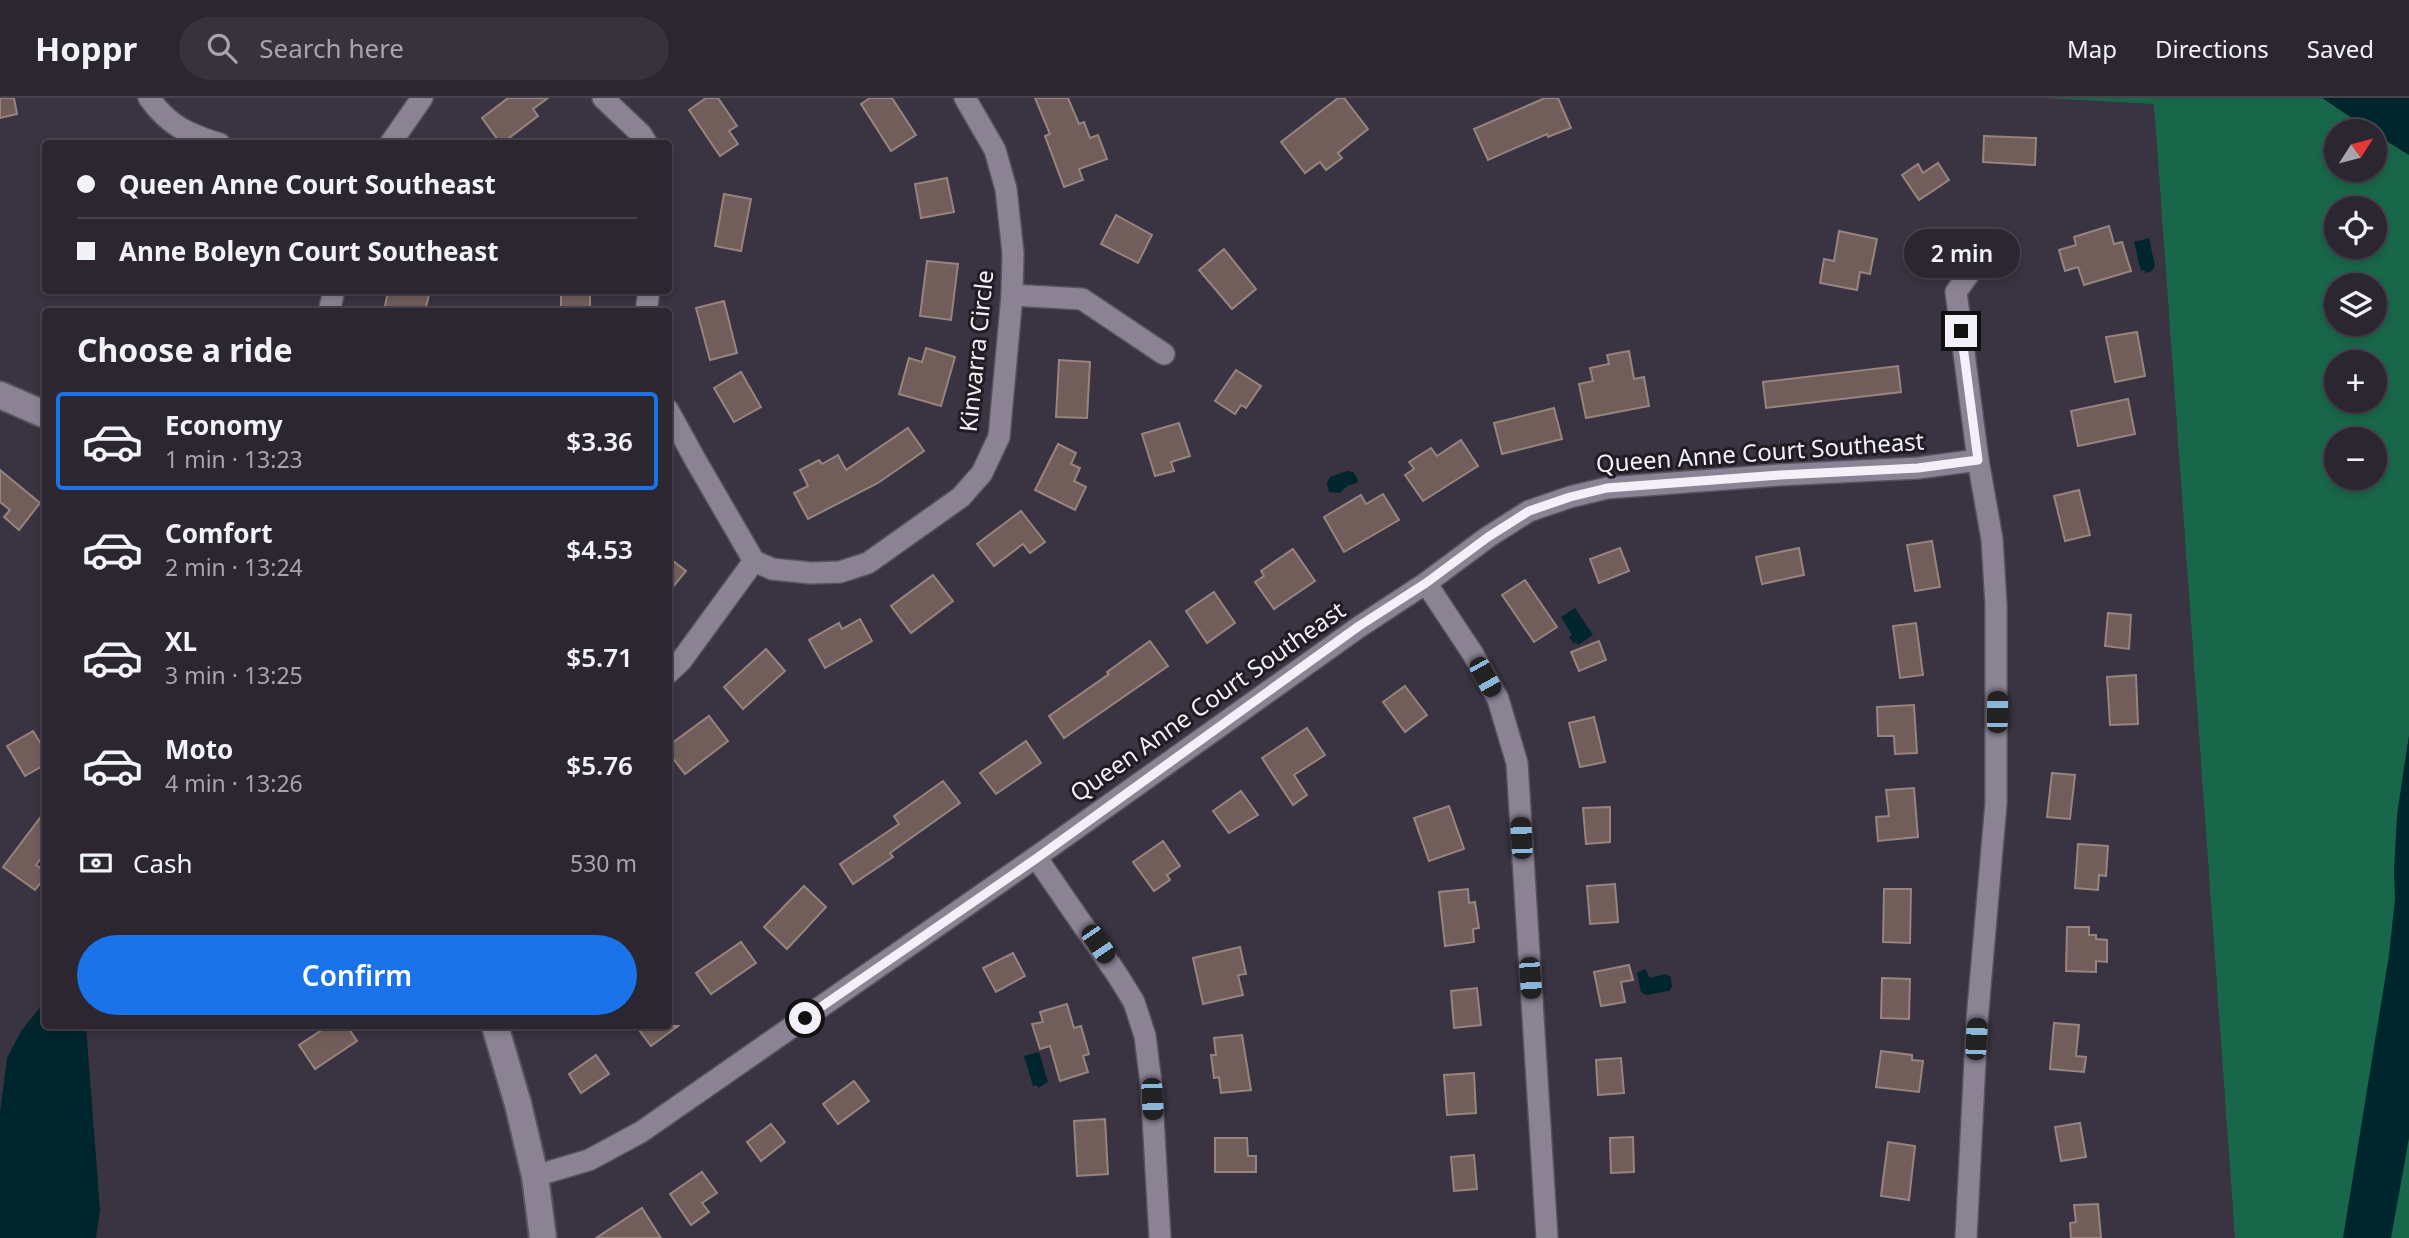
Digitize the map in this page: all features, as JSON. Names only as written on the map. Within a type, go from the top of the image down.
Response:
[{"type":"street","points":[[149,98],[158,111],[176,127],[207,140]]},
{"type":"street","points":[[393,140],[422,98]]},
{"type":"street","points":[[603,98],[645,140]]},
{"type":"street","name":"Kinvarra Circle","points":[[754,561],[772,569],[811,573],[840,572],[868,563],[961,498],[982,473],[999,437],[1012,295],[1013,253],[1006,189],[995,150],[965,98]]},
{"type":"street","points":[[1966,1238],[1977,1021],[1996,789],[1996,605],[1992,539],[1978,460],[1956,292],[1973,268]]},
{"type":"street","points":[[1012,295],[1082,299],[1164,354]]},
{"type":"street","points":[[0,396],[42,413]]},
{"type":"street","points":[[672,418],[754,561],[672,669]]},
{"type":"street","name":"Queen Anne Court Southeast","points":[[535,1176],[589,1160],[642,1132],[1037,858],[1359,626],[1529,511],[1607,488],[1918,468],[1978,460]]},
{"type":"street","points":[[1426,583],[1473,654],[1498,699],[1517,763],[1547,1238]]},
{"type":"street","points":[[1037,858],[1134,1002],[1146,1036],[1160,1238]]},
{"type":"street","points":[[496,1029],[535,1176],[542,1238]]},
{"type":"green space","points":[[2045,98],[2409,98],[2409,1238],[2235,1238],[2154,104]]},
{"type":"shaded area","points":[[2322,98],[2409,98],[2409,155],[2387,141],[2387,119],[2353,119]]},
{"type":"shaded area","points":[[2149,238],[2155,266],[2152,271],[2145,273],[2144,270],[2141,271],[2134,242]]},
{"type":"shaded area","points":[[1347,471],[1353,472],[1357,483],[1347,486],[1340,493],[1329,492],[1327,483],[1330,477]]},
{"type":"shaded area","points":[[1575,608],[1593,635],[1578,645],[1569,637],[1572,635],[1561,617]]},
{"type":"shaded area","points":[[2409,735],[2409,1138],[2391,1238],[2343,1238],[2389,955],[2395,899],[2397,815]]},
{"type":"shaded area","points":[[1645,969],[1650,978],[1665,974],[1671,977],[1672,987],[1669,991],[1646,995],[1641,992],[1637,973]]},
{"type":"shaded area","points":[[42,1005],[42,1029],[86,1029],[100,1210],[96,1238],[0,1238],[0,1113],[7,1058],[21,1031]]},
{"type":"shaded area","points":[[1039,1052],[1048,1082],[1038,1088],[1037,1085],[1033,1086],[1024,1056]]},
{"type":"building","points":[[0,98],[14,98],[17,114],[0,118]]},
{"type":"building","points":[[508,98],[548,98],[533,109],[538,116],[506,140],[498,140],[482,118]]},
{"type":"building","points":[[706,98],[718,98],[737,126],[729,131],[738,144],[720,156],[689,110]]},
{"type":"building","points":[[870,98],[892,98],[916,135],[891,151],[861,104]]},
{"type":"building","points":[[1035,98],[1068,98],[1079,124],[1084,122],[1090,138],[1098,135],[1107,159],[1079,169],[1083,180],[1064,187],[1045,136],[1050,134]]},
{"type":"building","points":[[1338,98],[1344,98],[1368,129],[1338,153],[1342,158],[1326,170],[1320,162],[1305,173],[1281,142]]},
{"type":"building","points":[[1545,98],[1558,98],[1571,128],[1548,137],[1547,134],[1488,160],[1474,129]]},
{"type":"building","points":[[1984,136],[2036,138],[2035,165],[1983,162]]},
{"type":"building","points":[[1938,163],[1949,180],[1919,200],[1902,175],[1918,164],[1923,173]]},
{"type":"building","points":[[947,178],[954,212],[921,218],[915,184]]},
{"type":"building","points":[[724,194],[751,199],[741,251],[715,246]]},
{"type":"building","points":[[1116,215],[1152,235],[1138,263],[1101,244]]},
{"type":"building","points":[[2109,226],[2114,244],[2122,242],[2131,271],[2084,285],[2078,267],[2065,271],[2059,250],[2076,245],[2074,237]]},
{"type":"building","points":[[1839,231],[1877,239],[1870,274],[1860,272],[1857,290],[1820,283],[1824,259],[1834,261]]},
{"type":"building","points":[[1224,249],[1256,289],[1232,309],[1199,270]]},
{"type":"building","points":[[927,261],[958,264],[951,320],[920,316]]},
{"type":"building","points":[[387,294],[429,294],[426,308],[385,308]]},
{"type":"building","points":[[561,294],[590,294],[590,308],[561,308]]},
{"type":"building","points":[[724,301],[737,353],[710,360],[696,308]]},
{"type":"building","points":[[2137,332],[2145,376],[2115,382],[2106,337]]},
{"type":"building","points":[[926,348],[955,357],[941,406],[899,394],[909,358],[922,362]]},
{"type":"building","points":[[1629,351],[1634,379],[1644,377],[1649,406],[1586,418],[1579,384],[1593,381],[1590,368],[1609,364],[1607,355]]},
{"type":"building","points":[[1059,360],[1090,362],[1087,418],[1056,417]]},
{"type":"building","points":[[1898,366],[1901,392],[1766,408],[1763,382]]},
{"type":"building","points":[[1236,370],[1261,386],[1246,408],[1241,405],[1235,414],[1215,401]]},
{"type":"building","points":[[741,372],[761,407],[734,422],[714,388]]},
{"type":"building","points":[[2128,399],[2135,434],[2078,446],[2071,411]]},
{"type":"building","points":[[1554,408],[1562,439],[1502,454],[1494,423]]},
{"type":"building","points":[[1179,423],[1190,456],[1171,462],[1174,471],[1155,476],[1142,434]]},
{"type":"building","points":[[908,428],[924,451],[878,483],[808,519],[794,493],[808,486],[800,470],[819,460],[822,464],[838,455],[846,470]]},
{"type":"building","points":[[1461,440],[1478,466],[1423,501],[1405,475],[1414,469],[1409,462],[1431,448],[1437,456]]},
{"type":"building","points":[[1058,444],[1076,453],[1071,464],[1080,468],[1074,481],[1086,487],[1075,510],[1035,490]]},
{"type":"building","points":[[0,470],[40,503],[19,530],[4,517],[10,510],[0,502]]},
{"type":"building","points":[[2079,490],[2090,535],[2065,541],[2054,496]]},
{"type":"building","points":[[1383,494],[1399,520],[1344,552],[1324,517],[1361,495],[1366,504]]},
{"type":"building","points":[[1021,511],[1045,542],[1030,553],[1023,544],[994,566],[977,544]]},
{"type":"building","points":[[1932,541],[1940,587],[1915,591],[1907,545]]},
{"type":"building","points":[[1620,548],[1629,571],[1599,583],[1590,559]]},
{"type":"building","points":[[1799,548],[1804,575],[1762,584],[1756,557]]},
{"type":"building","points":[[1293,549],[1315,581],[1274,609],[1255,582],[1264,576],[1261,571]]},
{"type":"building","points":[[672,560],[686,571],[672,588]]},
{"type":"building","points":[[933,575],[953,601],[911,633],[891,606]]},
{"type":"building","points":[[1525,580],[1557,627],[1534,642],[1502,595]]},
{"type":"building","points":[[1214,592],[1235,623],[1207,643],[1186,611]]},
{"type":"building","points":[[2108,613],[2131,615],[2129,649],[2105,646]]},
{"type":"building","points":[[860,619],[872,641],[825,668],[809,640],[839,623],[842,629]]},
{"type":"building","points":[[1916,623],[1923,675],[1900,678],[1893,626]]},
{"type":"building","points":[[1150,641],[1168,666],[1064,738],[1049,716]]},
{"type":"building","points":[[1599,641],[1606,660],[1579,671],[1571,652]]},
{"type":"building","points":[[766,649],[785,671],[743,709],[724,687]]},
{"type":"building","points":[[2136,675],[2138,724],[2110,725],[2107,677]]},
{"type":"building","points":[[1405,686],[1427,715],[1405,732],[1383,702]]},
{"type":"building","points":[[1914,705],[1917,753],[1895,754],[1894,736],[1878,736],[1877,707]]},
{"type":"building","points":[[709,716],[728,741],[685,774],[672,757],[672,743]]},
{"type":"building","points":[[1594,717],[1605,762],[1580,767],[1569,723]]},
{"type":"building","points":[[1307,728],[1325,755],[1294,775],[1307,795],[1293,805],[1262,758]]},
{"type":"building","points":[[33,731],[42,746],[42,766],[25,776],[7,746]]},
{"type":"building","points":[[1026,741],[1041,763],[996,794],[980,773]]},
{"type":"building","points":[[2052,773],[2075,775],[2070,819],[2047,817]]},
{"type":"building","points":[[943,781],[960,803],[890,853],[893,857],[853,884],[840,864],[899,824],[894,816]]},
{"type":"building","points":[[1914,788],[1918,837],[1878,841],[1876,817],[1889,816],[1886,790]]},
{"type":"building","points":[[1241,791],[1258,815],[1229,833],[1213,811]]},
{"type":"building","points":[[1449,806],[1464,849],[1429,861],[1414,818]]},
{"type":"building","points":[[1610,807],[1610,842],[1586,844],[1583,808]]},
{"type":"building","points":[[42,815],[42,857],[36,865],[42,869],[42,881],[35,890],[3,867]]},
{"type":"building","points":[[1163,841],[1180,866],[1167,875],[1170,880],[1154,891],[1133,862]]},
{"type":"building","points":[[2078,844],[2108,846],[2106,876],[2099,875],[2098,890],[2075,888]]},
{"type":"building","points":[[1615,884],[1618,922],[1590,924],[1587,886]]},
{"type":"building","points":[[804,886],[826,907],[787,949],[764,927]]},
{"type":"building","points":[[1468,889],[1469,903],[1475,902],[1479,928],[1473,929],[1474,942],[1445,946],[1439,892]]},
{"type":"building","points":[[1884,889],[1911,889],[1910,943],[1883,942]]},
{"type":"building","points":[[2067,927],[2089,927],[2089,935],[2107,940],[2107,962],[2096,961],[2096,972],[2066,971]]},
{"type":"building","points":[[741,942],[756,963],[711,994],[696,973]]},
{"type":"building","points":[[1240,947],[1246,974],[1238,975],[1243,995],[1203,1004],[1193,958]]},
{"type":"building","points":[[1013,953],[1025,976],[996,992],[983,968]]},
{"type":"building","points":[[1629,965],[1633,980],[1621,982],[1625,1002],[1601,1006],[1594,972]]},
{"type":"building","points":[[1882,978],[1910,979],[1909,1019],[1881,1018]]},
{"type":"building","points":[[1477,988],[1481,1025],[1454,1028],[1451,991]]},
{"type":"building","points":[[1067,1004],[1074,1028],[1081,1026],[1089,1054],[1083,1056],[1088,1072],[1060,1081],[1050,1046],[1040,1049],[1032,1024],[1043,1022],[1040,1012]]},
{"type":"building","points":[[2054,1023],[2079,1025],[2076,1056],[2086,1057],[2084,1072],[2050,1069]]},
{"type":"building","points":[[672,1026],[678,1026],[651,1046],[638,1029],[672,1029]]},
{"type":"building","points":[[323,1029],[349,1029],[357,1041],[315,1069],[299,1045]]},
{"type":"building","points":[[1242,1035],[1251,1090],[1221,1093],[1219,1077],[1214,1078],[1211,1055],[1216,1055],[1214,1038]]},
{"type":"building","points":[[1881,1051],[1912,1055],[1912,1060],[1923,1061],[1919,1092],[1876,1087]]},
{"type":"building","points":[[596,1055],[609,1074],[581,1093],[569,1074]]},
{"type":"building","points":[[1621,1058],[1624,1093],[1598,1095],[1596,1060]]},
{"type":"building","points":[[1474,1073],[1476,1113],[1447,1115],[1444,1075]]},
{"type":"building","points":[[854,1081],[869,1101],[838,1124],[823,1104]]},
{"type":"building","points":[[1105,1119],[1108,1174],[1077,1176],[1074,1121]]},
{"type":"building","points":[[2080,1123],[2086,1157],[2061,1161],[2055,1127]]},
{"type":"building","points":[[771,1124],[785,1142],[761,1161],[747,1142]]},
{"type":"building","points":[[1633,1137],[1634,1172],[1611,1173],[1610,1138]]},
{"type":"building","points":[[1215,1138],[1247,1138],[1248,1156],[1256,1156],[1256,1172],[1215,1172]]},
{"type":"building","points":[[1888,1142],[1915,1146],[1909,1200],[1881,1196]]},
{"type":"building","points":[[1474,1155],[1477,1189],[1454,1191],[1451,1157]]},
{"type":"building","points":[[702,1172],[717,1193],[702,1203],[709,1212],[691,1225],[670,1194]]},
{"type":"building","points":[[2098,1204],[2101,1238],[2071,1238],[2070,1223],[2076,1222],[2074,1205]]},
{"type":"building","points":[[642,1208],[661,1238],[596,1238]]},
{"type":"route","points":[[805,1018],[995,884],[1037,858],[1359,626],[1529,511],[1607,488],[1918,468],[1978,460],[1961,331]]}]
